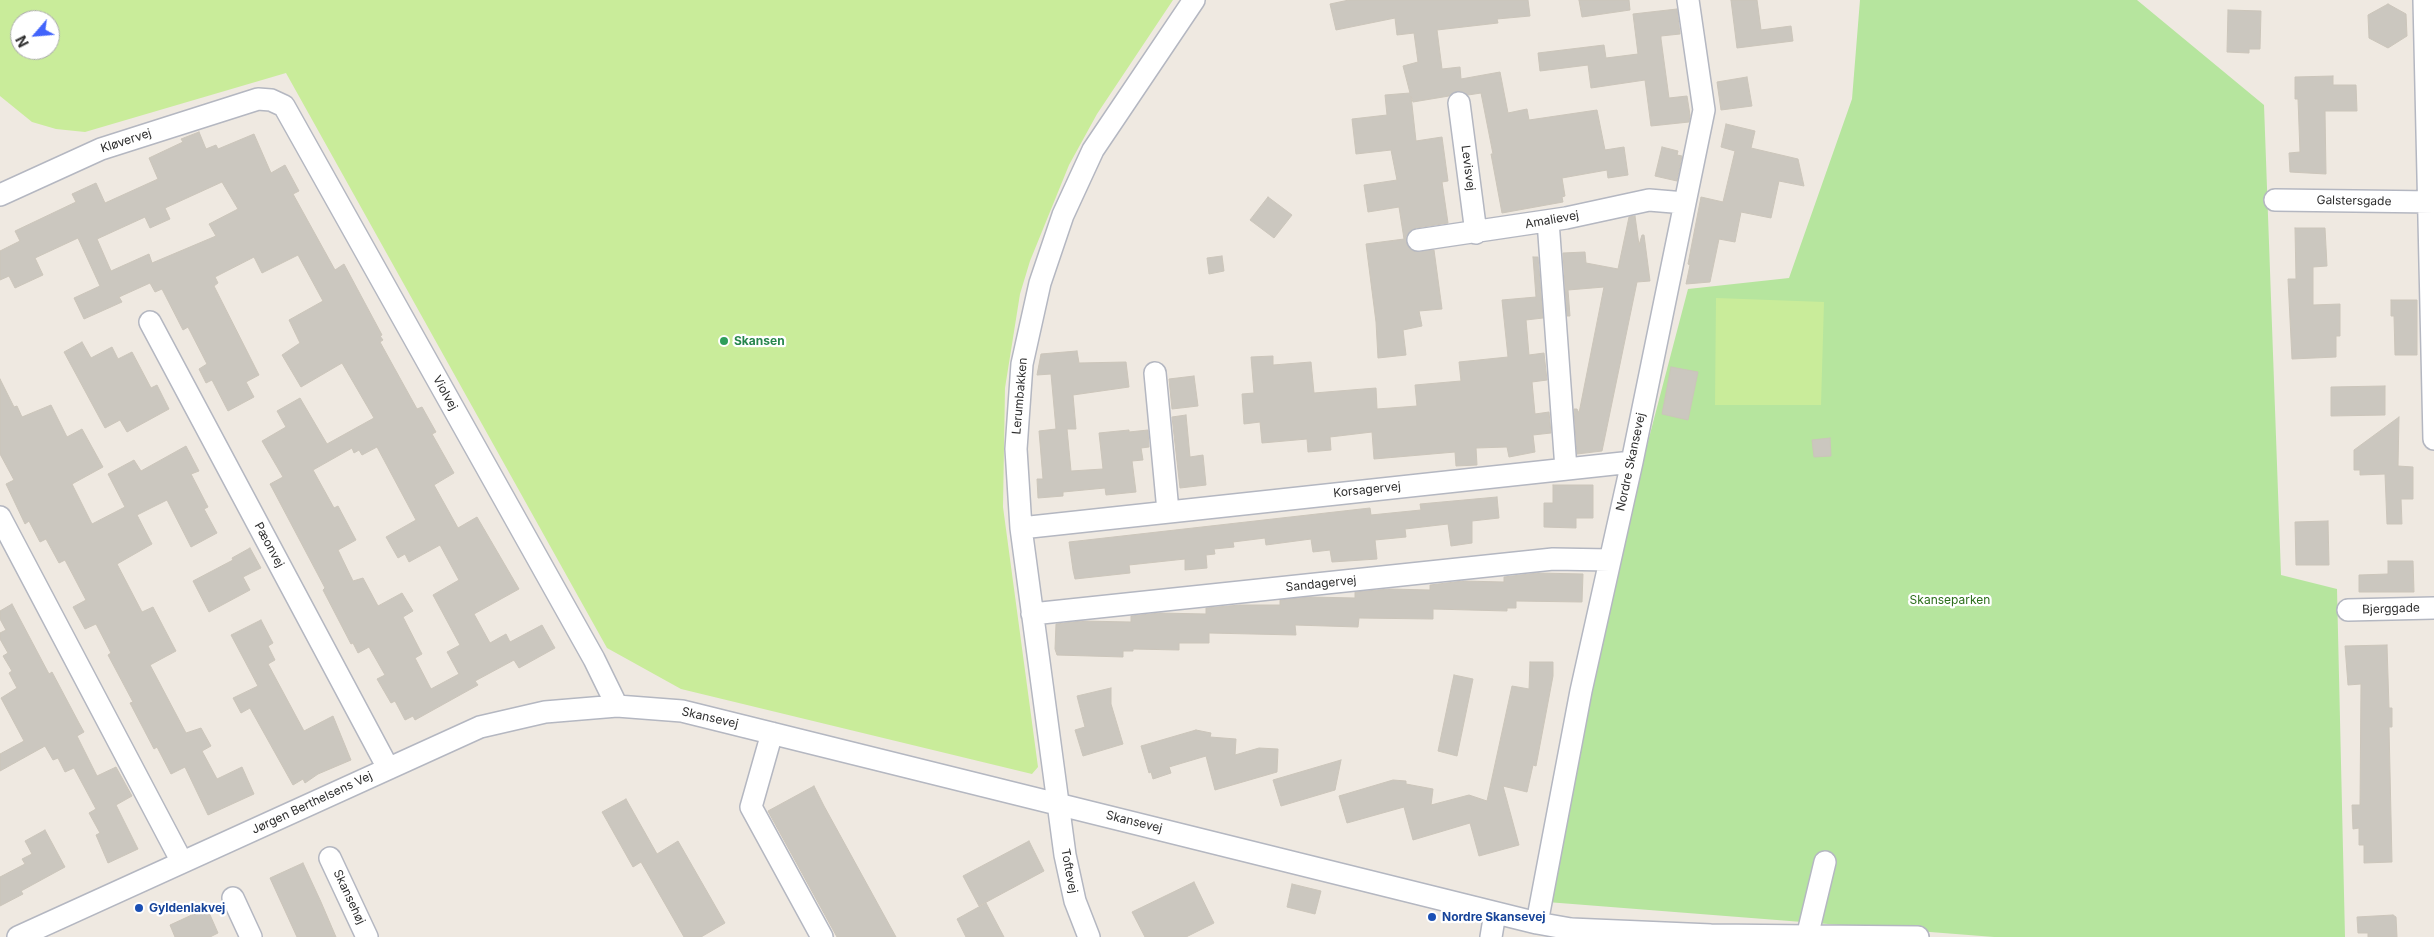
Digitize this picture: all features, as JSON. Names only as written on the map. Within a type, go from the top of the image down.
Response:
[{"type":"street","name":"Lerumbakken","points":[[1059,803],[1021,528],[1016,450],[1022,364],[1040,282],[1063,215],[1093,150],[1194,0]]},
{"type":"street","name":"Nordre Skansevej","points":[[1537,923],[1581,691],[1632,462],[1704,110],[1688,0]]},
{"type":"street","points":[[2424,0],[2431,202],[2434,439]]},
{"type":"street","name":"Kløvervej","points":[[0,195],[100,149],[258,100]]},
{"type":"street","name":"Violvej","points":[[258,100],[272,100],[284,106],[594,659],[617,706]]},
{"type":"street","name":"Levisvej","points":[[1459,103],[1476,233]]},
{"type":"street","name":"Amalievej","points":[[1418,240],[1548,221],[1649,200],[1685,203]]},
{"type":"street","name":"Galstersgade","points":[[2274,200],[2431,202]]},
{"type":"street","points":[[1548,221],[1566,469]]},
{"type":"street","name":"Pæonvej","points":[[150,322],[388,768]]},
{"type":"street","points":[[1155,373],[1168,511]]},
{"type":"street","name":"Korsagervej","points":[[1021,528],[1632,462]]},
{"type":"street","points":[[0,517],[182,862]]},
{"type":"street","name":"Sandagervej","points":[[1032,614],[1553,559],[1610,560]]},
{"type":"street","name":"Bjerggade","points":[[2348,610],[2434,608]]},
{"type":"street","name":"Skansevej","points":[[617,706],[682,711],[1059,803],[1573,933],[1918,937]]},
{"type":"street","name":"Jørgen Berthelsens Vej","points":[[18,937],[480,727],[546,712],[617,706]]},
{"type":"street","points":[[772,733],[751,807],[822,937]]},
{"type":"street","name":"Toftevej","points":[[1059,803],[1065,854],[1075,901],[1089,937]]},
{"type":"street","name":"Skansehøj","points":[[330,858],[367,937]]},
{"type":"street","points":[[1807,936],[1825,862]]},
{"type":"street","points":[[233,898],[251,937]]},
{"type":"street","points":[[1491,937],[1495,913]]},
{"type":"green space","name":"Skansen","points":[[0,0],[1173,0],[1097,114],[1069,165],[1030,261],[1020,294],[1005,388],[1003,507],[1038,767],[1032,774],[681,689],[607,648],[286,73],[85,132],[56,129],[32,122],[0,96]]},
{"type":"green space","name":"Skanseparken","points":[[1860,0],[2137,0],[2264,105],[2281,575],[2337,589],[2345,937],[1994,937],[1547,902],[1601,621],[1688,289],[1789,278],[1852,99]]},
{"type":"green space","points":[[1716,298],[1824,302],[1821,405],[1715,405]]},
{"type":"building","points":[[1349,0],[1528,0],[1530,16],[1497,19],[1498,23],[1437,30],[1442,69],[1460,67],[1461,79],[1500,72],[1508,113],[1527,109],[1529,120],[1597,110],[1605,150],[1624,147],[1628,175],[1608,178],[1607,170],[1562,178],[1565,196],[1562,197],[1563,202],[1502,213],[1481,93],[1468,95],[1458,91],[1449,96],[1413,102],[1411,96],[1416,141],[1442,137],[1448,181],[1442,182],[1448,223],[1416,228],[1406,236],[1408,247],[1413,251],[1434,250],[1442,309],[1419,311],[1422,326],[1403,330],[1406,355],[1378,358],[1376,322],[1366,244],[1404,239],[1399,207],[1368,212],[1364,185],[1397,180],[1391,150],[1356,154],[1352,119],[1387,115],[1385,95],[1410,93],[1403,66],[1418,62],[1414,33],[1397,35],[1395,18],[1336,30],[1330,4]]},
{"type":"building","points":[[1579,0],[1629,0],[1630,10],[1582,17]]},
{"type":"building","points":[[1731,0],[1757,0],[1761,30],[1791,26],[1793,41],[1737,48]]},
{"type":"building","points":[[2388,4],[2406,14],[2407,36],[2388,48],[2369,38],[2368,15]]},
{"type":"building","points":[[1677,9],[1680,34],[1661,36],[1661,39],[1669,98],[1687,96],[1690,115],[1689,122],[1651,126],[1645,80],[1591,88],[1588,65],[1540,71],[1538,53],[1604,45],[1606,58],[1638,54],[1633,14]]},
{"type":"building","points":[[2228,10],[2261,11],[2260,49],[2249,49],[2249,53],[2227,52]]},
{"type":"building","points":[[2333,76],[2333,85],[2356,85],[2357,111],[2325,111],[2326,174],[2290,172],[2289,153],[2300,152],[2298,99],[2295,99],[2295,77]]},
{"type":"building","points":[[1747,77],[1752,106],[1721,110],[1717,82]]},
{"type":"building","points":[[1726,124],[1755,131],[1751,148],[1798,159],[1804,186],[1779,181],[1771,218],[1741,212],[1735,242],[1719,239],[1710,282],[1686,284],[1701,197],[1723,202],[1735,151],[1721,147]]},
{"type":"building","points":[[199,132],[206,149],[216,145],[218,149],[254,134],[271,173],[285,165],[299,191],[293,194],[335,270],[344,264],[382,335],[380,336],[383,340],[380,342],[417,409],[422,407],[436,432],[432,434],[454,473],[434,485],[458,528],[477,517],[519,589],[474,614],[490,643],[506,634],[510,642],[542,625],[555,648],[519,668],[514,660],[475,681],[478,685],[415,720],[413,716],[405,720],[395,701],[391,703],[377,679],[385,675],[369,647],[358,653],[353,643],[351,644],[323,590],[325,588],[270,484],[283,477],[262,441],[286,427],[277,411],[300,398],[327,444],[374,418],[342,363],[301,387],[282,355],[300,343],[289,320],[323,301],[298,255],[262,273],[254,257],[215,277],[218,283],[214,286],[259,375],[246,382],[254,397],[228,411],[212,380],[206,383],[199,369],[207,364],[188,327],[183,330],[162,289],[155,292],[150,283],[119,297],[122,302],[84,319],[74,298],[100,286],[78,238],[35,258],[43,275],[15,288],[9,276],[0,280],[0,251],[20,241],[15,231],[76,202],[72,194],[96,183],[105,203],[158,179],[149,158],[183,142],[181,139]],"holes":[[[222,182],[238,209],[209,224],[216,236],[152,263],[149,254],[111,271],[97,239],[145,217],[150,228],[170,219],[165,208]],[[377,447],[416,520],[386,537],[398,558],[405,554],[409,562],[440,545],[459,580],[433,595],[460,645],[447,652],[459,674],[431,689],[415,658],[422,654],[403,617],[413,611],[402,593],[378,606],[363,578],[353,581],[338,550],[356,540],[338,506],[334,508],[313,470],[352,448],[354,453],[359,450],[362,455]]]},
{"type":"building","points":[[1662,147],[1678,151],[1677,155],[1682,156],[1677,181],[1655,176]]},
{"type":"building","points":[[1268,197],[1292,215],[1274,238],[1250,220]]},
{"type":"building","points":[[1635,216],[1639,245],[1642,235],[1644,235],[1650,281],[1637,282],[1602,451],[1577,454],[1574,409],[1577,409],[1579,413],[1604,287],[1568,290],[1570,316],[1567,316],[1563,253],[1585,252],[1586,263],[1618,269],[1629,217]]},
{"type":"building","points":[[2295,228],[2325,228],[2327,266],[2313,267],[2313,305],[2340,304],[2340,336],[2336,336],[2336,357],[2292,359],[2288,279],[2296,279]]},
{"type":"building","points":[[1222,256],[1224,271],[1209,274],[1207,258]]},
{"type":"building","points":[[1533,257],[1538,257],[1543,318],[1526,320],[1529,355],[1544,353],[1547,380],[1532,382],[1535,414],[1549,412],[1551,433],[1533,435],[1535,452],[1509,457],[1507,447],[1476,448],[1477,465],[1456,466],[1455,452],[1374,459],[1372,432],[1330,437],[1331,450],[1308,452],[1307,439],[1262,443],[1260,422],[1244,424],[1242,394],[1254,393],[1251,357],[1273,356],[1273,365],[1311,362],[1314,393],[1376,388],[1377,409],[1417,406],[1415,385],[1461,381],[1459,362],[1508,357],[1502,300],[1536,297]]},
{"type":"building","points":[[2391,300],[2417,300],[2417,355],[2395,355],[2394,316],[2391,316]]},
{"type":"building","points":[[82,342],[91,358],[112,347],[118,359],[132,352],[151,388],[157,385],[169,409],[127,432],[120,420],[105,428],[64,352]]},
{"type":"building","points":[[1077,351],[1079,363],[1126,362],[1129,387],[1073,395],[1076,429],[1067,429],[1071,471],[1103,469],[1099,433],[1148,430],[1149,447],[1141,448],[1143,460],[1132,461],[1136,492],[1106,495],[1105,488],[1063,492],[1063,496],[1038,498],[1037,479],[1043,479],[1039,431],[1056,429],[1051,374],[1037,375],[1041,354]]},
{"type":"building","points":[[1671,367],[1698,372],[1688,420],[1662,414]]},
{"type":"building","points":[[1194,376],[1198,406],[1172,409],[1169,379]]},
{"type":"building","points":[[0,379],[14,407],[17,406],[22,417],[51,405],[67,437],[82,429],[103,467],[72,484],[92,524],[125,507],[108,474],[134,460],[141,471],[186,446],[199,471],[191,474],[208,507],[204,509],[217,533],[191,547],[167,500],[137,515],[152,544],[117,564],[142,612],[153,607],[176,651],[150,665],[186,733],[201,728],[211,746],[202,751],[217,779],[242,767],[254,794],[208,815],[185,767],[171,774],[157,747],[154,749],[130,703],[133,702],[108,655],[111,653],[96,624],[85,629],[73,607],[86,600],[65,560],[59,563],[46,539],[40,542],[29,521],[25,524],[6,484],[14,480],[0,454]]},
{"type":"building","points":[[2385,386],[2385,415],[2331,416],[2331,387]]},
{"type":"building","points":[[1186,415],[1190,457],[1203,455],[1206,485],[1180,488],[1172,417]]},
{"type":"building","points":[[2399,417],[2398,466],[2413,467],[2413,499],[2401,499],[2402,524],[2387,524],[2385,474],[2360,475],[2360,470],[2354,470],[2354,450]]},
{"type":"building","points":[[1830,438],[1831,456],[1814,457],[1812,440]]},
{"type":"building","points":[[1553,485],[1593,485],[1593,518],[1576,518],[1576,528],[1544,527],[1544,503],[1553,503]]},
{"type":"building","points":[[1497,497],[1499,518],[1472,521],[1472,543],[1451,546],[1448,524],[1405,529],[1406,537],[1375,540],[1377,559],[1332,562],[1330,550],[1313,552],[1311,539],[1266,545],[1265,538],[1233,542],[1234,547],[1214,549],[1215,554],[1206,555],[1207,568],[1185,570],[1185,559],[1129,565],[1130,573],[1075,579],[1069,542],[1370,508],[1371,515],[1421,510],[1420,504]]},
{"type":"building","points":[[2328,521],[2329,565],[2296,565],[2295,522]]},
{"type":"building","points":[[250,548],[261,568],[243,577],[250,590],[209,612],[193,581],[233,560],[232,558]]},
{"type":"building","points":[[2388,561],[2413,561],[2414,592],[2359,592],[2359,575],[2388,574]]},
{"type":"building","points":[[1538,573],[1583,574],[1582,602],[1516,601],[1516,608],[1507,608],[1507,611],[1433,609],[1433,619],[1359,618],[1358,627],[1295,625],[1296,635],[1209,633],[1209,643],[1179,643],[1179,650],[1133,649],[1133,651],[1123,651],[1123,657],[1057,655],[1055,649],[1056,624],[1082,621],[1131,622],[1131,616],[1160,613],[1206,614],[1206,608],[1240,605],[1280,605],[1280,600],[1310,597],[1355,598],[1355,592],[1389,589],[1430,590],[1430,585],[1463,581],[1504,582],[1504,577]]},
{"type":"building","points":[[12,604],[49,674],[52,672],[84,732],[77,736],[97,776],[116,767],[132,796],[116,805],[138,849],[108,863],[96,835],[100,833],[89,813],[96,809],[74,768],[65,772],[58,758],[53,760],[45,746],[0,771],[0,754],[24,741],[1,698],[17,688],[9,673],[12,671],[3,656],[8,653],[0,639],[0,633],[6,630],[0,619],[0,611]]},
{"type":"building","points":[[261,620],[273,643],[268,646],[275,660],[268,664],[304,731],[333,716],[351,760],[318,774],[305,783],[303,779],[293,785],[250,708],[241,713],[233,698],[258,686],[231,635]]},
{"type":"building","points":[[2387,645],[2389,708],[2392,708],[2392,727],[2389,727],[2392,862],[2364,863],[2364,845],[2359,845],[2359,828],[2353,829],[2352,805],[2360,805],[2361,684],[2348,685],[2345,646]]},
{"type":"building","points":[[1530,662],[1553,662],[1553,676],[1536,766],[1533,765],[1527,792],[1503,786],[1519,845],[1479,856],[1470,823],[1413,840],[1404,807],[1347,823],[1339,796],[1393,780],[1406,781],[1406,784],[1433,789],[1431,805],[1469,795],[1487,801],[1512,686],[1529,689]]},
{"type":"building","points":[[1454,675],[1473,679],[1457,756],[1438,751]]},
{"type":"building","points":[[1111,688],[1111,704],[1123,744],[1083,756],[1075,730],[1085,727],[1077,696]]},
{"type":"building","points":[[1196,730],[1211,733],[1210,737],[1236,739],[1235,755],[1259,748],[1278,749],[1277,772],[1215,790],[1206,756],[1169,767],[1171,773],[1153,779],[1151,772],[1149,773],[1141,746]]},
{"type":"building","points":[[1341,760],[1335,790],[1281,806],[1273,780]]},
{"type":"building","points":[[814,786],[896,937],[837,937],[768,811]]},
{"type":"building","points":[[626,799],[657,854],[678,841],[725,923],[701,937],[684,937],[641,862],[633,867],[602,812]]},
{"type":"building","points":[[45,830],[65,867],[21,891],[23,894],[0,906],[0,877],[25,864],[22,859],[32,854],[25,841]]},
{"type":"building","points":[[1029,841],[1044,871],[979,906],[963,876]]},
{"type":"building","points":[[303,863],[336,937],[297,937],[270,878]]},
{"type":"building","points":[[1194,882],[1214,923],[1186,937],[1145,937],[1132,912]]},
{"type":"building","points":[[1292,884],[1321,891],[1315,914],[1287,907]]},
{"type":"building","points":[[986,903],[1004,937],[966,937],[957,919]]},
{"type":"building","points":[[207,908],[218,933],[210,937],[175,937],[170,925]]},
{"type":"building","points":[[2393,915],[2396,917],[2397,937],[2368,937],[2368,933],[2358,933],[2357,917]]},
{"type":"place","name":"Skansen","points":[[724,341]]},
{"type":"place","name":"Gyldenlakvej","points":[[139,908]]},
{"type":"place","name":"Nordre Skansevej","points":[[1432,917]]}]
